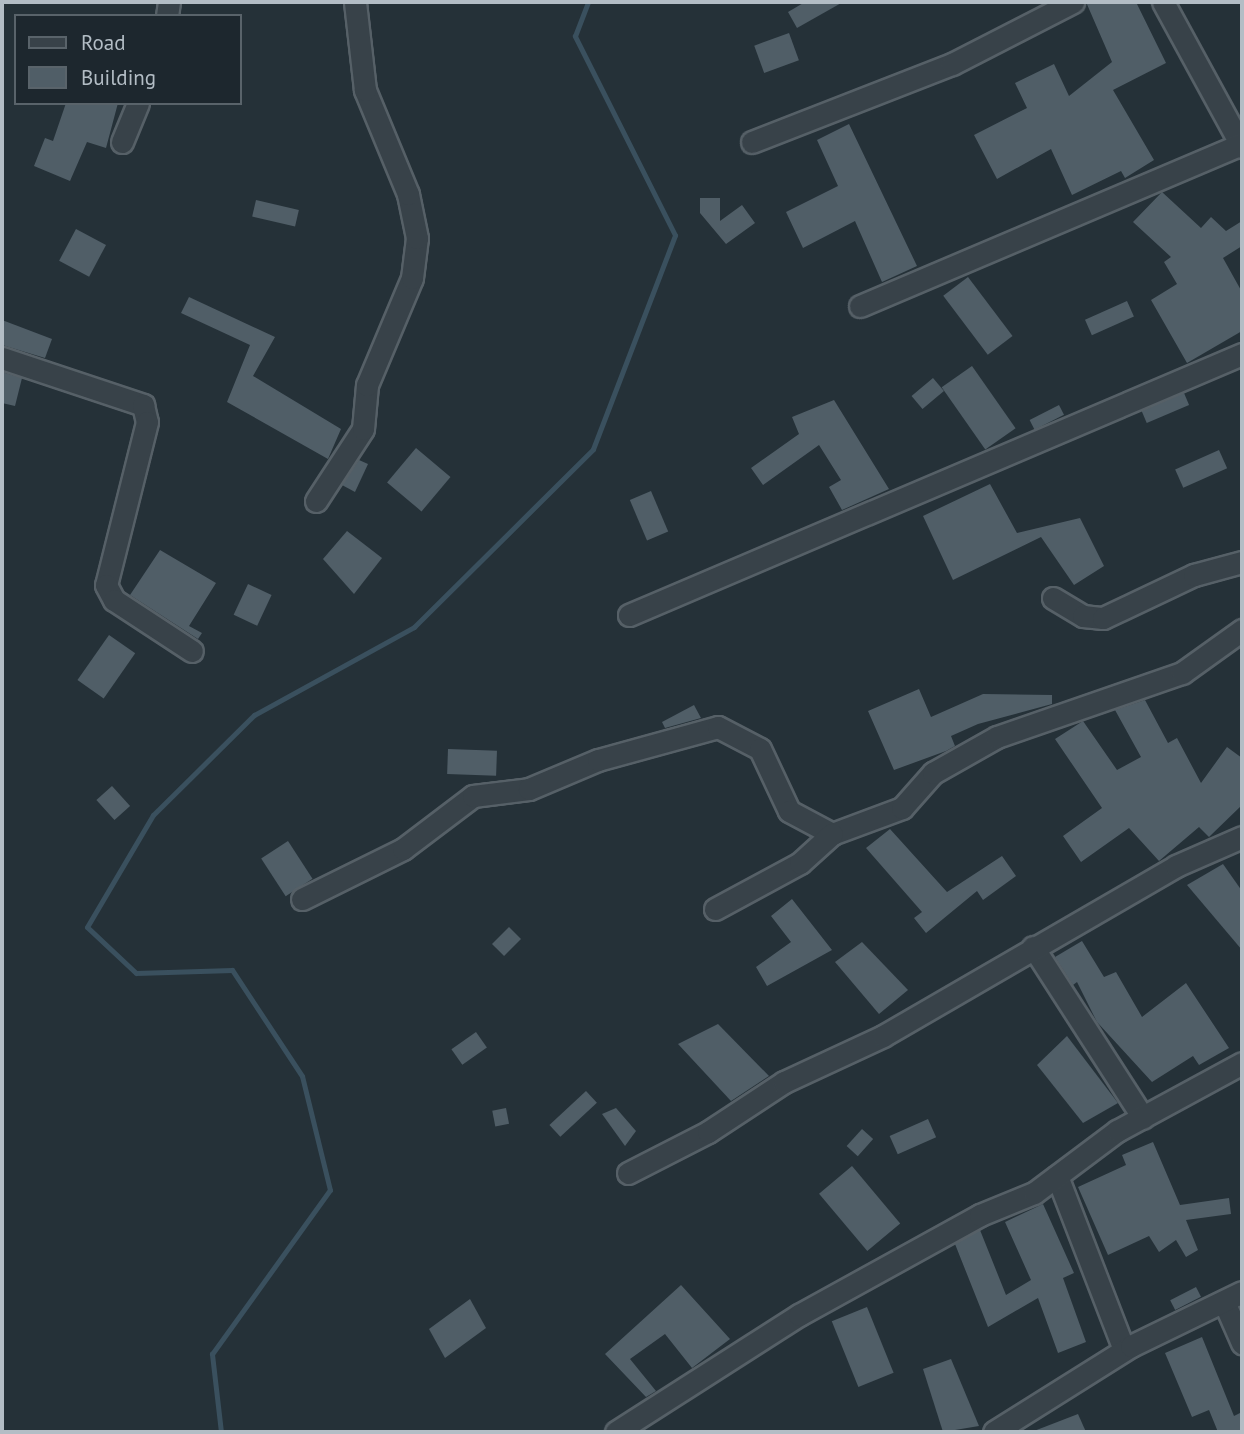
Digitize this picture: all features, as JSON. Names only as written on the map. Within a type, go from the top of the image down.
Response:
[{"type":"street","points":[[316,501],[363,429],[367,385],[403,303],[417,238],[408,194],[366,90],[355,2]]},
{"type":"street","points":[[752,142],[952,64],[1073,2]]},
{"type":"street","points":[[860,306],[1241,146],[1163,2]]},
{"type":"street","points":[[122,142],[137,105]]},
{"type":"street","points":[[629,615],[1242,354]]},
{"type":"street","points":[[2,358],[143,405],[147,422],[106,585],[114,600],[192,651]]},
{"type":"street","points":[[1053,598],[1083,615],[1103,618],[1194,575],[1242,562]]},
{"type":"street","points":[[715,909],[800,863],[832,834],[902,808],[933,773],[997,737],[1182,673],[1242,630]]},
{"type":"street","points":[[302,899],[403,849],[473,796],[529,789],[598,760],[718,727],[760,749],[789,811],[832,834]]},
{"type":"street","points":[[628,1173],[708,1132],[783,1082],[883,1036],[1177,866],[1242,837]]},
{"type":"street","points":[[1033,947],[1143,1118]]},
{"type":"street","points":[[616,1432],[799,1315],[1057,1176],[1143,1118],[1242,1063]]},
{"type":"street","points":[[1057,1176],[1124,1350]]},
{"type":"street","points":[[993,1432],[1124,1350],[1233,1298],[1242,1343]]},
{"type":"building","points":[[805,2],[843,2],[797,28],[788,12]]},
{"type":"building","points":[[1086,2],[1136,2],[1166,63],[1113,90],[1154,160],[1125,178],[1121,171],[1072,195],[1051,149],[997,179],[974,135],[1027,108],[1015,83],[1054,64],[1069,96],[1112,62]]},
{"type":"building","points":[[789,33],[799,60],[764,73],[754,46]]},
{"type":"building","points":[[65,105],[117,105],[106,148],[87,142],[70,181],[34,166],[45,138],[53,141]]},
{"type":"building","points":[[849,124],[917,266],[882,282],[855,221],[803,248],[786,212],[838,186],[817,140]]},
{"type":"building","points":[[1162,192],[1201,228],[1211,217],[1226,231],[1242,221],[1242,246],[1223,258],[1242,292],[1242,331],[1187,363],[1151,300],[1177,284],[1164,262],[1171,257],[1133,222]]},
{"type":"building","points":[[700,198],[720,198],[720,221],[742,205],[755,223],[726,244],[700,213]]},
{"type":"building","points":[[256,200],[299,210],[295,226],[252,217]]},
{"type":"building","points":[[76,229],[106,245],[89,277],[59,261]]},
{"type":"building","points":[[968,277],[1013,336],[988,355],[943,296]]},
{"type":"building","points":[[189,297],[275,337],[253,376],[341,429],[328,459],[227,402],[250,345],[181,313]]},
{"type":"building","points":[[1127,301],[1134,317],[1092,335],[1085,320]]},
{"type":"building","points":[[2,320],[52,339],[45,358],[2,345]]},
{"type":"building","points":[[972,366],[1016,428],[985,449],[942,387]]},
{"type":"building","points":[[2,372],[22,378],[15,406],[2,403]]},
{"type":"building","points":[[933,378],[944,391],[922,409],[912,396]]},
{"type":"building","points":[[1184,393],[1189,405],[1147,423],[1142,411]]},
{"type":"building","points":[[834,400],[889,489],[842,510],[829,487],[841,480],[819,445],[763,485],[751,468],[799,434],[792,417]]},
{"type":"building","points":[[1059,405],[1064,415],[1035,430],[1030,420]]},
{"type":"building","points":[[416,448],[450,477],[422,511],[387,482]]},
{"type":"building","points":[[1219,450],[1227,468],[1183,488],[1175,470]]},
{"type":"building","points":[[359,460],[368,464],[355,492],[342,485]]},
{"type":"building","points":[[990,484],[1017,533],[1080,518],[1104,566],[1074,585],[1041,537],[953,580],[923,516]]},
{"type":"building","points":[[651,491],[668,532],[647,540],[630,500]]},
{"type":"building","points":[[347,531],[382,558],[354,594],[323,559]]},
{"type":"building","points":[[160,550],[216,583],[189,626],[202,633],[198,639],[130,595]]},
{"type":"building","points":[[248,584],[272,595],[257,626],[234,615]]},
{"type":"building","points":[[109,635],[135,653],[104,698],[77,680]]},
{"type":"building","points":[[919,689],[931,717],[983,694],[1052,695],[1052,704],[978,724],[951,736],[955,746],[946,751],[894,770],[868,711]]},
{"type":"building","points":[[1145,700],[1168,743],[1177,738],[1201,783],[1227,747],[1242,758],[1242,805],[1209,837],[1199,827],[1159,861],[1129,828],[1081,862],[1063,836],[1102,808],[1055,739],[1083,721],[1117,770],[1141,757],[1115,710]]},
{"type":"building","points":[[694,705],[701,718],[665,728],[662,722]]},
{"type":"building","points":[[448,749],[497,751],[496,776],[447,774]]},
{"type":"building","points":[[112,786],[130,806],[114,820],[96,800]]},
{"type":"building","points":[[890,829],[947,892],[1002,856],[1016,876],[983,900],[977,891],[926,933],[914,918],[922,912],[866,848]]},
{"type":"building","points":[[288,841],[313,879],[286,896],[261,858]]},
{"type":"building","points":[[1223,864],[1242,891],[1242,950],[1187,885]]},
{"type":"building","points":[[792,899],[832,950],[767,986],[756,967],[791,942],[771,916]]},
{"type":"building","points":[[509,927],[521,939],[504,956],[492,944]]},
{"type":"building","points":[[1082,941],[1104,977],[1116,972],[1142,1017],[1186,983],[1229,1048],[1199,1065],[1193,1056],[1152,1082],[1097,1022],[1077,982],[1073,985],[1055,957]]},
{"type":"building","points":[[862,942],[908,990],[879,1014],[835,962]]},
{"type":"building","points":[[718,1024],[769,1076],[731,1101],[678,1044]]},
{"type":"building","points":[[476,1032],[487,1048],[462,1065],[451,1049]]},
{"type":"building","points":[[1067,1036],[1118,1103],[1083,1123],[1037,1065]]},
{"type":"building","points":[[586,1091],[597,1103],[560,1137],[549,1125]]},
{"type":"building","points":[[506,1108],[509,1124],[495,1126],[492,1111]]},
{"type":"building","points":[[616,1108],[636,1131],[625,1146],[602,1114]]},
{"type":"building","points":[[928,1119],[936,1137],[898,1154],[890,1136]]},
{"type":"building","points":[[862,1129],[873,1139],[858,1156],[847,1146]]},
{"type":"building","points":[[1153,1142],[1180,1205],[1229,1198],[1231,1214],[1186,1220],[1198,1250],[1186,1257],[1176,1240],[1159,1252],[1149,1236],[1108,1255],[1078,1187],[1126,1165],[1122,1155]]},
{"type":"building","points":[[852,1166],[900,1223],[867,1251],[819,1194]]},
{"type":"building","points":[[1043,1204],[1074,1273],[1063,1278],[1086,1342],[1058,1353],[1038,1298],[988,1327],[955,1244],[980,1230],[1006,1295],[1031,1280],[1005,1222]]},
{"type":"building","points":[[681,1285],[730,1339],[692,1368],[665,1334],[630,1359],[656,1391],[646,1397],[605,1354]]},
{"type":"building","points":[[1196,1287],[1201,1297],[1175,1310],[1170,1300]]},
{"type":"building","points":[[470,1299],[486,1328],[445,1358],[429,1329]]},
{"type":"building","points":[[867,1307],[894,1373],[858,1387],[832,1321]]},
{"type":"building","points":[[1202,1337],[1234,1416],[1242,1412],[1242,1432],[1218,1432],[1209,1410],[1192,1417],[1165,1353]]},
{"type":"building","points":[[951,1359],[979,1426],[943,1432],[923,1369]]},
{"type":"building","points":[[1078,1414],[1086,1432],[1034,1432],[1034,1431]]},
{"type":"waterway","points":[[221,1432],[212,1354],[330,1190],[302,1076],[232,970],[136,973],[87,927],[153,815],[254,715],[414,627],[593,449],[675,235],[575,36],[588,2]]}]
